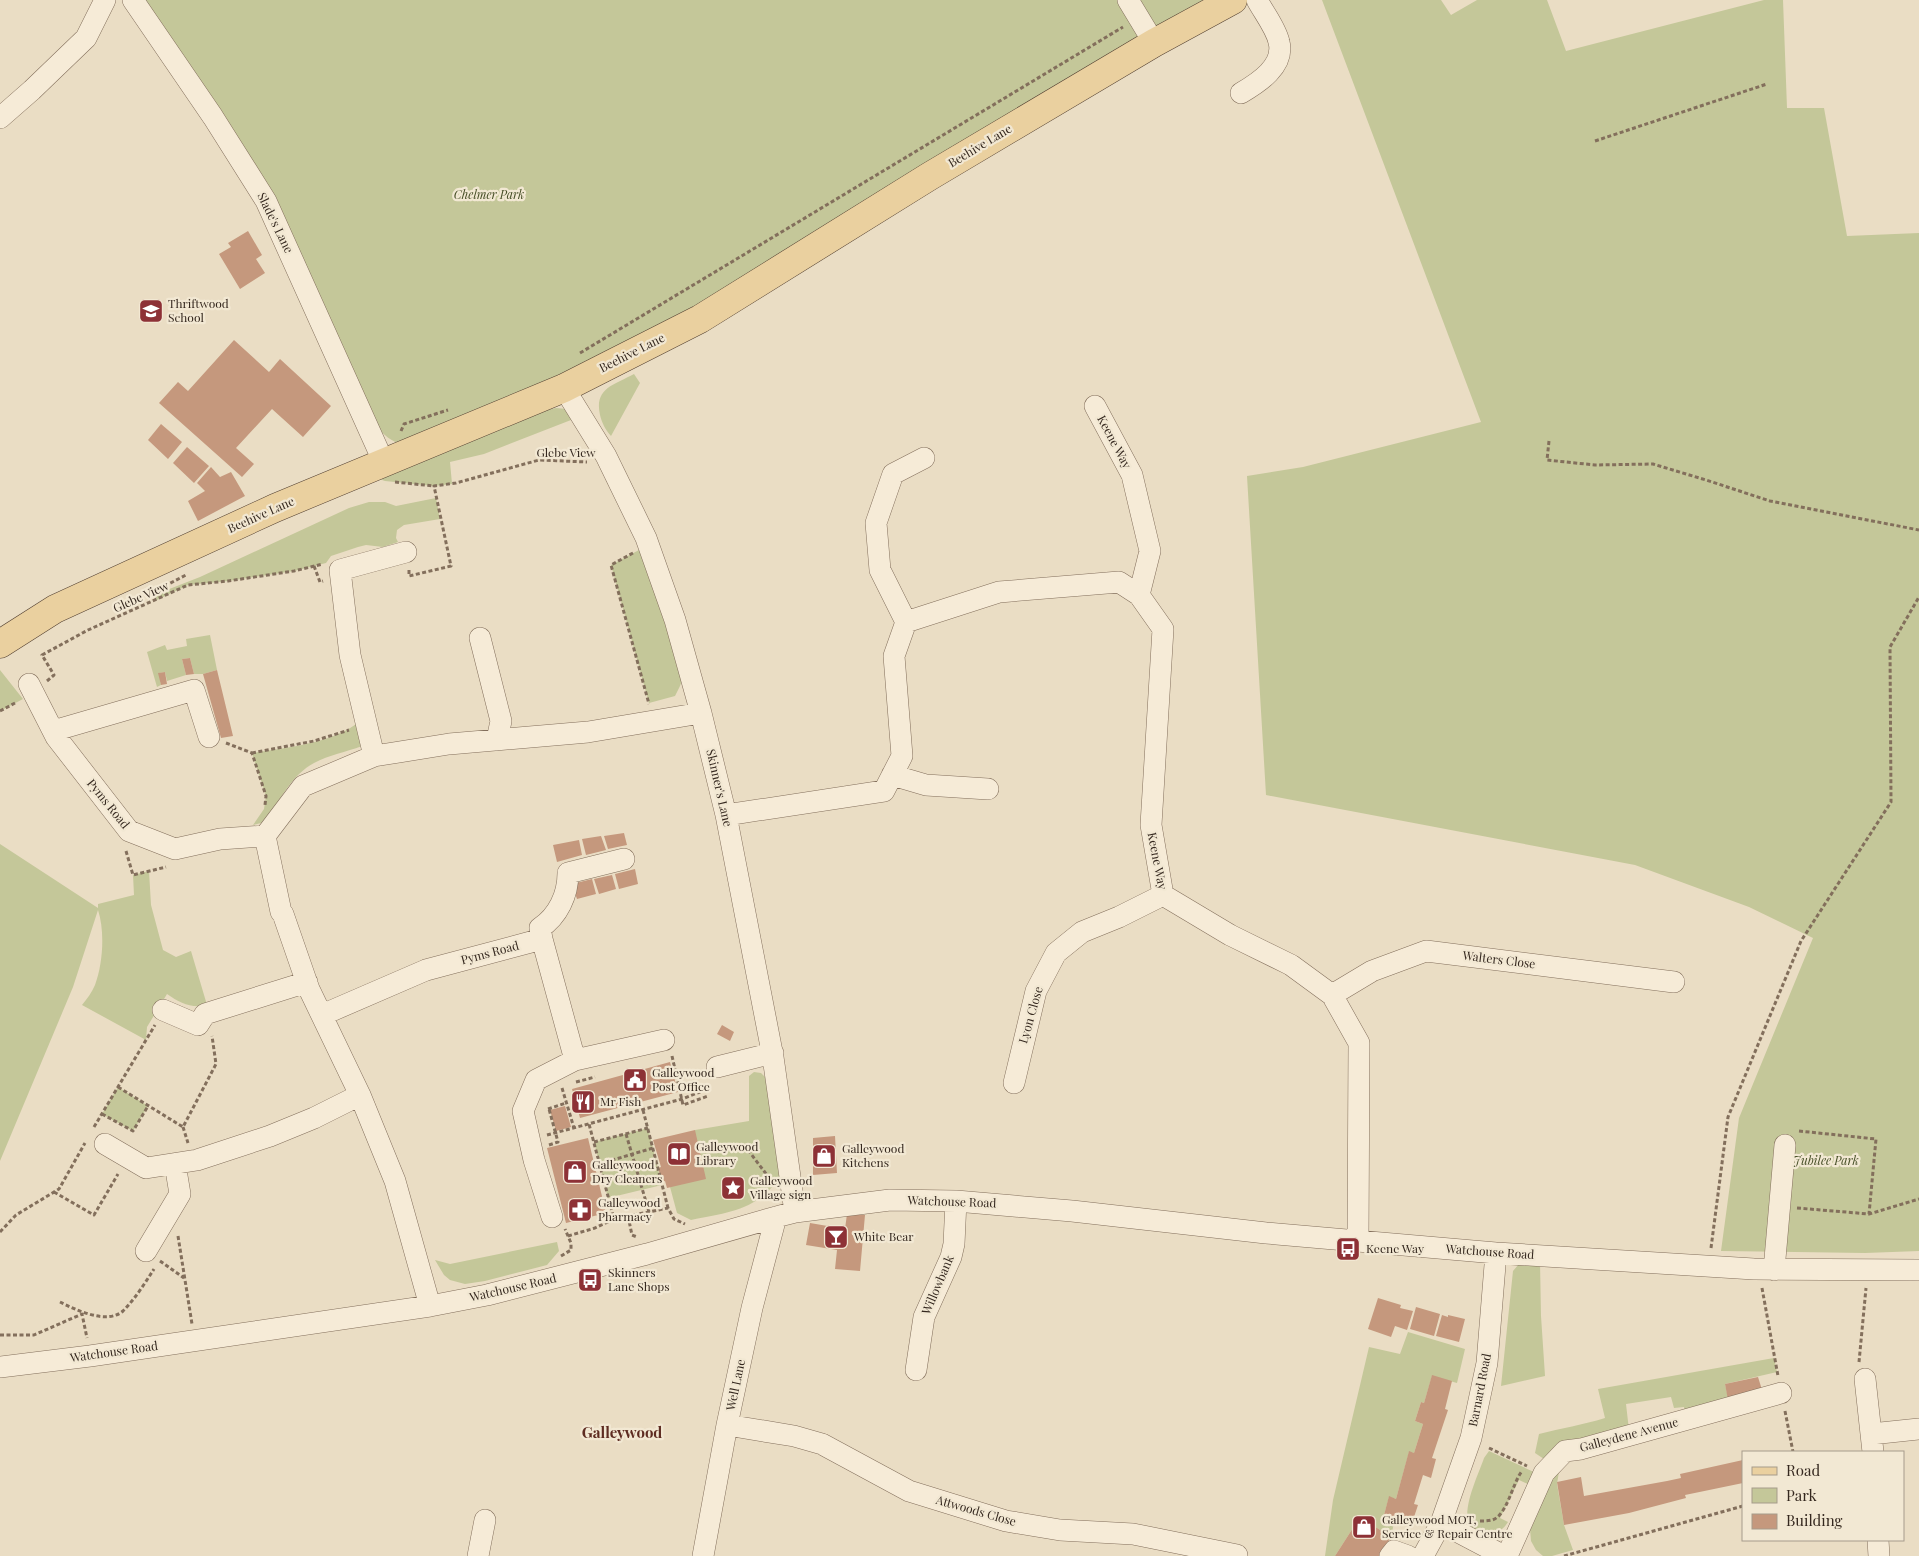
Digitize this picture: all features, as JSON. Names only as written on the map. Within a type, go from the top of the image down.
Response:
[{"type":"main road","name":"Beehive Lane","points":[[0,644],[55,609],[275,508],[564,388],[700,319],[930,176],[1154,43],[1233,0]]},
{"type":"street","points":[[0,118],[86,38],[105,0]]},
{"type":"street","name":"Slade's Lane","points":[[133,0],[213,117],[266,201],[384,463]]},
{"type":"street","points":[[1241,93],[1266,77],[1280,48],[1278,40],[1258,0]]},
{"type":"street","points":[[1133,9],[1154,43]]},
{"type":"street","name":"Skinner's Lane","points":[[564,388],[610,463],[648,545],[675,620],[701,713],[726,815],[773,1053],[785,1214]]},
{"type":"street","name":"Keene Way","points":[[1096,406],[1132,475],[1150,551],[1138,595]]},
{"type":"street","points":[[726,815],[884,790],[902,756],[894,656],[906,622],[880,570],[876,523],[893,474],[924,458]]},
{"type":"street","points":[[374,756],[350,655],[340,570],[406,552]]},
{"type":"street","name":"Keene Way","points":[[906,622],[999,592],[1119,582],[1138,595],[1163,630],[1151,825],[1163,895],[1230,935],[1291,965],[1332,995],[1358,1043],[1358,1241]]},
{"type":"street","points":[[480,638],[501,721],[497,740]]},
{"type":"street","name":"Pyms Road","points":[[31,688],[53,731],[129,831],[175,849],[220,839],[265,836]]},
{"type":"street","points":[[53,731],[194,690],[210,737]]},
{"type":"street","points":[[430,1306],[395,1181],[360,1095],[306,982],[281,912],[265,836],[303,786],[374,756],[449,744],[588,732],[701,713]]},
{"type":"street","points":[[892,775],[926,785],[988,789]]},
{"type":"street","points":[[575,1060],[540,928],[549,922],[558,911],[568,886],[568,873],[624,859]]},
{"type":"street","name":"Lyon Close","points":[[1014,1083],[1036,992],[1056,953],[1082,932],[1119,917],[1163,895]]},
{"type":"street","name":"Pyms Road","points":[[322,1015],[426,970],[542,939]]},
{"type":"street","name":"Walters Close","points":[[1332,995],[1372,972],[1426,951],[1674,982]]},
{"type":"street","points":[[164,1010],[205,1030],[205,1014],[306,982]]},
{"type":"street","points":[[552,1217],[537,1143],[523,1110],[536,1080],[575,1060],[664,1040]]},
{"type":"street","points":[[717,1067],[773,1053]]},
{"type":"street","points":[[97,1139],[146,1168],[198,1160],[270,1136],[314,1118],[360,1095]]},
{"type":"street","points":[[1764,1269],[1790,1138]]},
{"type":"street","points":[[152,1256],[180,1194],[174,1164]]},
{"type":"street","name":"Watchouse Road","points":[[0,1367],[90,1356],[430,1306],[551,1280],[785,1214],[890,1200],[956,1200],[1266,1233],[1496,1253],[1764,1269],[1919,1270]]},
{"type":"street","name":"Willowbank","points":[[916,1370],[924,1317],[951,1257],[954,1244],[956,1200]]},
{"type":"street","name":"Well Lane","points":[[703,1556],[727,1425],[752,1308],[785,1214]]},
{"type":"street","name":"Barnard Road","points":[[1423,1556],[1450,1528],[1487,1363],[1496,1253]]},
{"type":"street","points":[[1865,1379],[1872,1443],[1919,1429]]},
{"type":"street","name":"Galleydene Avenue","points":[[1506,1556],[1536,1470],[1565,1451],[1581,1449],[1781,1393]]},
{"type":"street","name":"Attwoods Close","points":[[727,1425],[809,1439],[822,1444],[909,1491],[1006,1522],[1060,1530],[1138,1534],[1237,1555]]},
{"type":"street","points":[[478,1556],[485,1520]]},
{"type":"street","points":[[1450,1528],[1506,1556]]},
{"type":"street","points":[[1878,1541],[1879,1556]]},
{"type":"street","points":[[1390,1556],[1394,1551],[1408,1556]]},
{"type":"path","points":[[574,356],[1133,9]]},
{"type":"path","points":[[1595,141],[1767,84]]},
{"type":"path","points":[[1549,441],[1547,460],[1595,465],[1653,464],[1770,501],[1919,530]]},
{"type":"path","name":"Glebe View","points":[[406,552],[409,576],[450,566],[434,486],[456,483],[539,460],[610,463]]},
{"type":"path","points":[[648,545],[611,565],[654,721]]},
{"type":"path","name":"Glebe View","points":[[0,711],[31,688],[54,675],[42,654],[88,630],[188,585],[228,582],[326,564],[340,570]]},
{"type":"path","points":[[1710,1266],[1728,1117],[1801,941],[1891,802],[1890,646],[1919,598]]},
{"type":"path","points":[[210,737],[252,754],[333,736],[351,728],[364,714]]},
{"type":"path","points":[[252,754],[266,796],[264,809]]},
{"type":"path","points":[[133,875],[167,866]]},
{"type":"path","points":[[0,1232],[16,1214],[59,1189],[97,1139],[102,1114],[164,1010]]},
{"type":"path","points":[[118,1087],[182,1127],[216,1064],[205,1030]]},
{"type":"path","points":[[664,1040],[667,1040],[683,1105],[708,1096]]},
{"type":"path","points":[[554,1088],[561,1086],[574,1128]]},
{"type":"path","points":[[537,1143],[555,1133],[682,1099],[705,1090]]},
{"type":"path","points":[[543,1111],[566,1103]]},
{"type":"path","points":[[102,1114],[133,1132],[148,1106]]},
{"type":"path","points":[[537,1143],[558,1142],[549,1109]]},
{"type":"path","points":[[643,1110],[668,1208],[674,1219],[687,1225]]},
{"type":"path","points":[[589,1124],[614,1219]]},
{"type":"path","points":[[594,1142],[648,1128]]},
{"type":"path","points":[[626,1134],[649,1212]]},
{"type":"path","points":[[1790,1138],[1876,1139],[1869,1214]]},
{"type":"path","points":[[599,1164],[653,1148]]},
{"type":"path","points":[[748,1150],[775,1185]]},
{"type":"path","points":[[54,1192],[94,1215],[127,1157]]},
{"type":"path","points":[[1796,1208],[1869,1214],[1919,1199]]},
{"type":"path","points":[[174,1206],[195,1340]]},
{"type":"path","points":[[568,1236],[595,1228],[614,1219],[668,1208]]},
{"type":"path","points":[[551,1280],[550,1269],[563,1253],[571,1250],[571,1243],[560,1217],[552,1217]]},
{"type":"path","points":[[60,1302],[82,1314],[108,1317],[122,1312],[152,1256],[185,1278]]},
{"type":"path","points":[[1764,1269],[1759,1274],[1793,1451]]},
{"type":"path","points":[[1865,1379],[1859,1363],[1867,1270]]},
{"type":"path","points":[[0,1335],[34,1335],[82,1314]]},
{"type":"path","points":[[82,1314],[90,1356]]},
{"type":"path","points":[[1489,1448],[1536,1470]]},
{"type":"path","points":[[1450,1528],[1465,1522],[1493,1520],[1502,1512],[1516,1478],[1536,1470]]},
{"type":"path","points":[[1564,1556],[1742,1506]]},
{"type":"green space","name":"Chelmer Park","points":[[145,0],[1214,0],[638,340],[403,445],[388,438],[377,426]]},
{"type":"green space","name":"Jubilee Park","points":[[1322,0],[1441,0],[1451,15],[1477,0],[1547,0],[1566,51],[1764,0],[1783,0],[1787,108],[1824,108],[1847,236],[1919,233],[1919,1251],[1865,1253],[1721,1251],[1739,1118],[1813,938],[1749,907],[1635,865],[1266,795],[1247,476],[1303,467],[1481,422]]},
{"type":"green space","points":[[634,374],[640,383],[611,436],[601,418],[600,399],[607,388]]},
{"type":"green space","points":[[556,408],[567,409],[571,420],[484,454],[450,462],[452,484],[434,486],[385,481],[378,474],[538,412]]},
{"type":"green space","points":[[436,498],[440,519],[404,525],[397,530],[396,538],[398,542],[383,547],[366,545],[358,547],[331,556],[326,563],[294,571],[188,585],[157,600],[154,595],[200,577],[349,508],[369,502],[385,502],[396,506]]},
{"type":"green space","points":[[639,550],[653,582],[683,677],[675,696],[649,703],[611,565]]},
{"type":"green space","points":[[210,635],[217,670],[203,674],[194,674],[190,658],[182,659],[186,675],[167,681],[165,672],[159,673],[161,685],[157,687],[147,652],[165,645],[167,650],[187,646],[186,639]]},
{"type":"green space","points":[[0,670],[23,699],[0,711]]},
{"type":"green space","points":[[360,721],[362,746],[326,758],[306,768],[287,788],[269,821],[253,825],[264,809],[266,796],[252,753],[324,739],[337,735]]},
{"type":"green space","points":[[0,844],[98,908],[98,904],[134,895],[133,875],[149,871],[151,905],[163,950],[176,957],[191,951],[207,1005],[196,1006],[186,1004],[167,994],[147,1027],[146,1040],[82,1005],[94,988],[100,967],[102,928],[98,910],[73,987],[0,1161]]},
{"type":"green space","points":[[754,1072],[761,1073],[766,1078],[780,1177],[771,1188],[752,1203],[730,1212],[691,1220],[677,1213],[670,1187],[695,1130],[749,1121],[749,1076]]},
{"type":"green space","points":[[118,1087],[148,1106],[133,1131],[102,1114]]},
{"type":"green space","points":[[648,1128],[662,1185],[608,1198],[594,1142]]},
{"type":"green space","points":[[557,1242],[559,1251],[547,1265],[485,1281],[465,1284],[450,1280],[444,1275],[435,1260],[450,1264]]},
{"type":"green space","points":[[1540,1261],[1545,1376],[1501,1386],[1513,1271],[1519,1264]]},
{"type":"green space","points":[[1408,1332],[1465,1349],[1457,1383],[1432,1376],[1424,1403],[1421,1402],[1415,1421],[1423,1424],[1414,1453],[1409,1452],[1396,1499],[1389,1497],[1384,1515],[1395,1518],[1391,1537],[1360,1517],[1335,1556],[1325,1556],[1333,1500],[1369,1347],[1400,1354]]},
{"type":"green space","points":[[1774,1358],[1777,1372],[1725,1384],[1730,1407],[1686,1419],[1684,1407],[1674,1408],[1671,1397],[1626,1404],[1629,1430],[1574,1441],[1554,1451],[1544,1459],[1535,1453],[1539,1434],[1605,1418],[1598,1389]]},
{"type":"green space","points":[[1489,1451],[1536,1473],[1530,1485],[1519,1480],[1500,1518],[1508,1522],[1506,1525],[1496,1533],[1485,1535],[1474,1532],[1469,1524],[1467,1514],[1472,1490],[1484,1458]]},
{"type":"green space","points":[[1560,1465],[1557,1484],[1564,1525],[1573,1550],[1552,1556],[1543,1556],[1536,1550],[1531,1541],[1530,1529],[1547,1489]]},
{"type":"building","points":[[248,231],[262,255],[256,259],[265,273],[240,289],[219,254],[231,247],[228,243]]},
{"type":"building","points":[[234,340],[269,372],[280,359],[331,406],[303,437],[272,409],[236,448],[254,464],[242,477],[159,403],[178,382],[188,391]]},
{"type":"building","points":[[161,424],[182,442],[168,459],[148,440]]},
{"type":"building","points":[[187,447],[209,466],[194,483],[173,463]]},
{"type":"building","points":[[211,467],[220,477],[231,472],[245,496],[198,521],[188,501],[205,491],[197,483]]},
{"type":"building","points":[[190,658],[194,674],[186,675],[182,659]]},
{"type":"building","points":[[217,670],[233,736],[221,738],[203,674]]},
{"type":"building","points":[[165,672],[167,684],[161,685],[158,673]]},
{"type":"building","points":[[624,833],[627,845],[608,849],[604,836]]},
{"type":"building","points":[[601,836],[606,850],[586,855],[582,839]]},
{"type":"building","points":[[579,840],[582,855],[557,862],[553,845]]},
{"type":"building","points":[[635,869],[638,884],[619,889],[615,874]]},
{"type":"building","points":[[612,875],[616,889],[599,894],[594,879]]},
{"type":"building","points":[[592,879],[596,894],[577,899],[572,884]]},
{"type":"building","points":[[722,1025],[734,1032],[730,1041],[717,1034]]},
{"type":"building","points":[[670,1062],[678,1092],[580,1118],[572,1089]]},
{"type":"building","points":[[565,1106],[571,1127],[556,1131],[550,1110]]},
{"type":"building","name":"Galleywood Library","points":[[695,1130],[706,1179],[667,1188],[665,1181],[662,1182],[658,1168],[661,1167],[653,1140]]},
{"type":"building","name":"Galleywood Kitchens","points":[[835,1136],[837,1173],[813,1175],[813,1138]]},
{"type":"building","points":[[588,1138],[606,1213],[566,1223],[547,1148]]},
{"type":"building","name":"White Bear","points":[[847,1214],[865,1215],[860,1271],[835,1269],[837,1250],[806,1245],[810,1223],[845,1229]]},
{"type":"building","points":[[1378,1298],[1401,1305],[1400,1308],[1413,1311],[1407,1330],[1395,1326],[1391,1337],[1368,1329]]},
{"type":"building","points":[[1416,1307],[1440,1314],[1434,1336],[1410,1329]]},
{"type":"building","points":[[1442,1315],[1465,1319],[1459,1342],[1436,1336]]},
{"type":"building","points":[[1432,1375],[1452,1381],[1445,1409],[1448,1410],[1432,1458],[1436,1459],[1431,1478],[1423,1475],[1414,1504],[1418,1505],[1412,1523],[1384,1515],[1389,1496],[1396,1499],[1409,1451],[1414,1453],[1423,1424],[1415,1421],[1421,1402],[1424,1403]]},
{"type":"building","points":[[1758,1377],[1763,1393],[1728,1400],[1725,1384]]},
{"type":"building","points":[[1742,1460],[1742,1483],[1685,1495],[1686,1498],[1629,1513],[1564,1525],[1557,1482],[1581,1477],[1584,1496],[1681,1478],[1680,1474]]},
{"type":"building","name":"Galleywood MOT, Service & Repair Centre","points":[[1360,1517],[1391,1537],[1379,1556],[1335,1556]]},
{"type":"place","name":"Thriftwood School","points":[[151,311]]},
{"type":"place","name":"Galleywood Post Office","points":[[635,1080]]},
{"type":"place","name":"Mr Fish","points":[[583,1102]]},
{"type":"place","name":"Galleywood Library","points":[[679,1154]]},
{"type":"place","name":"Galleywood Kitchens","points":[[824,1156]]},
{"type":"place","name":"Galleywood Dry Cleaners","points":[[575,1172]]},
{"type":"place","name":"Galleywood Village sign","points":[[733,1188]]},
{"type":"place","name":"Galleywood Pharmacy","points":[[580,1210]]},
{"type":"place","name":"White Bear","points":[[836,1237]]},
{"type":"place","name":"Keene Way","points":[[1348,1249]]},
{"type":"place","name":"Skinners Lane Shops","points":[[590,1280]]},
{"type":"place","name":"Galleywood MOT, Service & Repair Centre","points":[[1364,1527]]},
{"type":"district","name":"Galleywood","points":[[622,1433]]}]
